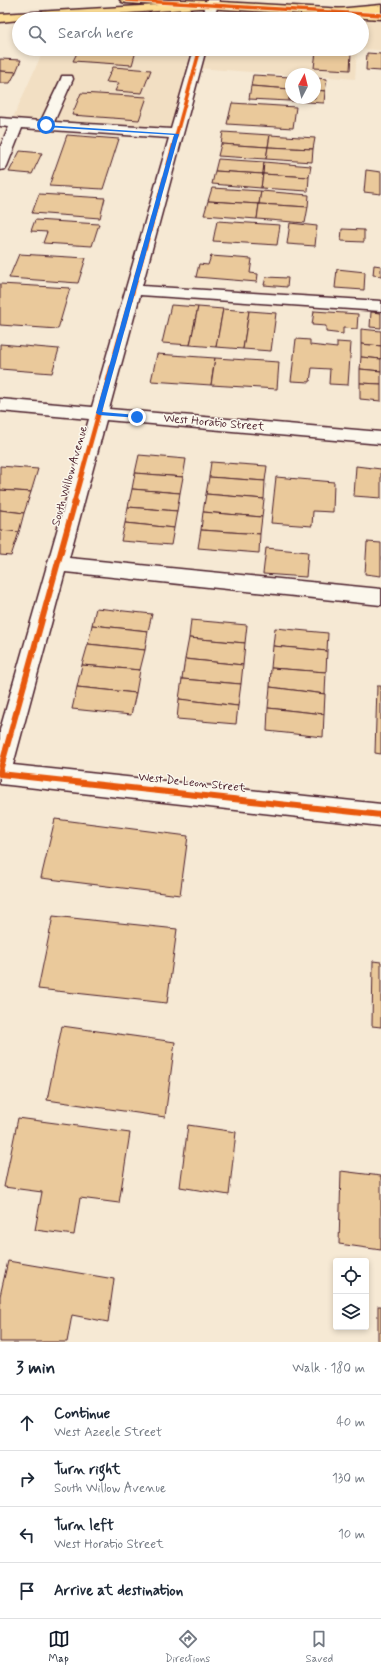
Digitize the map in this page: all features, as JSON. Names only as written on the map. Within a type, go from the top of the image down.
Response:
[{"type":"main road","points":[[126,0],[212,2],[326,12]]},
{"type":"main road","points":[[80,12],[212,2]]},
{"type":"main road","points":[[348,12],[381,9]]},
{"type":"main road","points":[[369,16],[381,15]]},
{"type":"main road","points":[[0,18],[12,17]]},
{"type":"street","points":[[210,12],[212,2]]},
{"type":"street","name":"South Willow Avenue","points":[[0,772],[198,56]]},
{"type":"street","points":[[46,125],[67,79]]},
{"type":"street","points":[[0,122],[177,134]]},
{"type":"street","points":[[0,166],[17,124]]},
{"type":"street","points":[[133,290],[381,306]]},
{"type":"street","name":"West Horatio Street","points":[[0,404],[381,438]]},
{"type":"street","points":[[57,564],[381,597]]},
{"type":"street","name":"West De Leon Street","points":[[0,772],[381,814]]},
{"type":"shaded area","points":[[215,7],[290,12],[214,12]]},
{"type":"shaded area","points":[[369,17],[381,18],[381,50],[369,49]]},
{"type":"shaded area","points":[[41,56],[194,56],[172,131],[12,120]]},
{"type":"shaded area","points":[[201,56],[357,56],[355,79],[321,76],[321,68],[285,68],[285,75],[197,68]]},
{"type":"building","points":[[369,53],[381,54],[381,71],[366,70],[367,56],[369,56]]},
{"type":"building","points":[[76,56],[135,56],[132,65],[73,61]]},
{"type":"building","points":[[315,56],[351,56],[350,70],[314,68]]},
{"type":"building","points":[[0,59],[21,60],[16,72],[0,71]]},
{"type":"building","points":[[113,67],[151,70],[142,93],[115,91],[119,83],[106,82]]},
{"type":"building","points":[[0,71],[16,72],[10,83],[0,83]]},
{"type":"building","points":[[253,75],[285,77],[285,89],[251,86]]},
{"type":"building","points":[[321,78],[327,79],[325,91],[321,91]]},
{"type":"building","points":[[251,86],[285,89],[285,101],[249,99]]},
{"type":"building","points":[[321,91],[325,91],[324,103],[321,103]]},
{"type":"building","points":[[81,93],[147,97],[139,120],[72,115]]},
{"type":"building","points":[[232,103],[296,107],[293,128],[227,124]]},
{"type":"building","points":[[223,132],[270,135],[268,147],[221,144]]},
{"type":"building","points":[[67,135],[119,139],[103,189],[49,186]]},
{"type":"building","points":[[270,135],[315,138],[313,149],[268,147]]},
{"type":"building","points":[[221,144],[268,147],[266,159],[218,156]]},
{"type":"building","points":[[268,147],[313,149],[312,162],[266,159]]},
{"type":"building","points":[[20,151],[42,153],[32,174],[9,172]]},
{"type":"building","points":[[218,159],[264,162],[263,174],[215,171]]},
{"type":"building","points":[[264,162],[311,166],[309,177],[263,174]]},
{"type":"building","points":[[366,170],[381,172],[381,194],[364,192]]},
{"type":"building","points":[[215,171],[263,174],[261,188],[212,184]]},
{"type":"building","points":[[263,174],[309,177],[308,191],[261,188]]},
{"type":"building","points":[[212,188],[261,191],[259,204],[208,201]]},
{"type":"building","points":[[261,191],[309,195],[308,207],[259,204]]},
{"type":"building","points":[[39,194],[105,198],[100,218],[32,213]]},
{"type":"building","points":[[208,201],[259,204],[257,219],[204,215]]},
{"type":"building","points":[[259,204],[308,207],[305,223],[257,219]]},
{"type":"building","points":[[35,220],[99,224],[92,246],[43,243],[47,232],[31,231]]},
{"type":"building","points":[[217,221],[280,225],[277,245],[213,241]]},
{"type":"building","points":[[290,223],[317,226],[315,246],[287,244]]},
{"type":"building","points":[[342,229],[364,230],[364,242],[341,241]]},
{"type":"building","points":[[19,254],[86,258],[78,283],[9,278]]},
{"type":"building","points":[[211,256],[252,259],[250,273],[258,274],[257,282],[196,277],[199,264],[208,265]]},
{"type":"building","points":[[374,265],[381,266],[381,276],[373,275]]},
{"type":"building","points":[[337,269],[365,272],[364,290],[335,288]]},
{"type":"building","points":[[266,277],[288,278],[287,287],[264,285]]},
{"type":"building","points":[[0,284],[70,288],[58,329],[0,325]]},
{"type":"building","points":[[171,305],[198,307],[190,345],[162,343]]},
{"type":"building","points":[[198,307],[223,309],[216,347],[190,345]]},
{"type":"building","points":[[223,309],[249,311],[243,349],[216,347]]},
{"type":"building","points":[[249,311],[276,313],[271,351],[243,349]]},
{"type":"building","points":[[314,311],[358,314],[357,329],[343,328],[343,334],[326,332],[326,326],[312,325]]},
{"type":"building","points":[[371,312],[381,313],[381,328],[370,327]]},
{"type":"building","points":[[361,329],[381,331],[381,346],[361,344]]},
{"type":"building","points":[[296,339],[310,340],[310,345],[337,348],[337,342],[351,343],[348,385],[329,384],[330,369],[312,368],[310,382],[291,381]]},
{"type":"building","points":[[0,344],[59,349],[52,373],[0,369]]},
{"type":"building","points":[[361,344],[381,346],[381,359],[361,357]]},
{"type":"building","points":[[157,354],[215,358],[211,385],[151,381]]},
{"type":"building","points":[[361,357],[381,359],[381,371],[360,369]]},
{"type":"building","points":[[215,358],[279,362],[277,389],[211,385]]},
{"type":"building","points":[[360,369],[381,371],[381,384],[360,383]]},
{"type":"building","points":[[360,383],[381,384],[381,401],[360,399]]},
{"type":"building","points":[[139,455],[186,459],[183,477],[135,473]]},
{"type":"building","points":[[211,462],[267,466],[265,481],[209,477]]},
{"type":"building","points":[[0,466],[38,469],[31,492],[0,490]]},
{"type":"building","points":[[356,466],[381,469],[381,498],[354,496]]},
{"type":"building","points":[[135,473],[183,477],[180,493],[132,489]]},
{"type":"building","points":[[209,477],[265,481],[264,499],[206,494]]},
{"type":"building","points":[[276,477],[334,482],[333,512],[313,511],[312,526],[271,523]]},
{"type":"building","points":[[132,489],[180,493],[177,511],[128,507]]},
{"type":"building","points":[[0,490],[31,492],[24,513],[0,510]]},
{"type":"building","points":[[206,494],[264,499],[262,517],[203,512]]},
{"type":"building","points":[[128,507],[177,511],[174,528],[125,523]]},
{"type":"building","points":[[0,510],[24,513],[19,532],[0,530]]},
{"type":"building","points":[[203,512],[262,517],[260,534],[201,530]]},
{"type":"building","points":[[125,523],[174,528],[171,545],[121,541]]},
{"type":"building","points":[[0,530],[19,532],[11,556],[0,555]]},
{"type":"building","points":[[201,530],[260,534],[259,553],[198,548]]},
{"type":"building","points":[[367,542],[381,543],[381,576],[365,574]]},
{"type":"building","points":[[266,548],[308,552],[306,577],[263,574]]},
{"type":"building","points":[[96,608],[152,614],[148,631],[92,625]]},
{"type":"building","points":[[191,620],[247,625],[245,643],[189,638]]},
{"type":"building","points":[[92,625],[148,631],[145,650],[88,644]]},
{"type":"building","points":[[275,628],[328,633],[327,651],[273,646]]},
{"type":"building","points":[[189,638],[245,643],[243,665],[185,659]]},
{"type":"building","points":[[88,644],[145,650],[140,670],[82,665]]},
{"type":"building","points":[[273,646],[327,651],[326,672],[271,668]]},
{"type":"building","points":[[185,659],[243,665],[241,684],[182,679]]},
{"type":"building","points":[[82,665],[140,670],[136,693],[77,687]]},
{"type":"building","points":[[271,668],[326,672],[325,694],[270,687]]},
{"type":"building","points":[[182,679],[241,684],[238,706],[179,699]]},
{"type":"building","points":[[377,686],[381,686],[381,754],[375,753]]},
{"type":"building","points":[[77,687],[136,693],[131,715],[72,709]]},
{"type":"building","points":[[270,687],[325,694],[324,714],[268,708]]},
{"type":"building","points":[[179,699],[238,706],[236,724],[177,719]]},
{"type":"building","points":[[268,708],[324,714],[323,737],[267,731]]},
{"type":"building","points":[[55,819],[188,836],[180,895],[41,878]]},
{"type":"building","points":[[53,916],[177,929],[167,1003],[38,989]]},
{"type":"building","points":[[373,961],[381,962],[381,1027],[372,1026]]},
{"type":"building","points":[[62,1026],[175,1042],[165,1117],[47,1100]]},
{"type":"building","points":[[18,1118],[130,1133],[119,1203],[80,1198],[74,1235],[35,1230],[42,1192],[4,1187]]},
{"type":"building","points":[[188,1125],[236,1132],[229,1195],[180,1187]]},
{"type":"building","points":[[341,1171],[381,1176],[381,1250],[339,1244]]},
{"type":"building","points":[[8,1261],[114,1279],[108,1322],[72,1315],[67,1342],[0,1342],[0,1296]]},
{"type":"building","points":[[378,1306],[381,1306],[381,1342],[378,1342]]},
{"type":"cycle path","points":[[126,0],[330,12]]},
{"type":"cycle path","points":[[369,14],[381,15]]},
{"type":"cycle path","points":[[0,771],[198,56]]},
{"type":"cycle path","points":[[0,774],[381,815]]},
{"type":"route","points":[[46,125],[177,134],[99,413],[137,417]]}]
